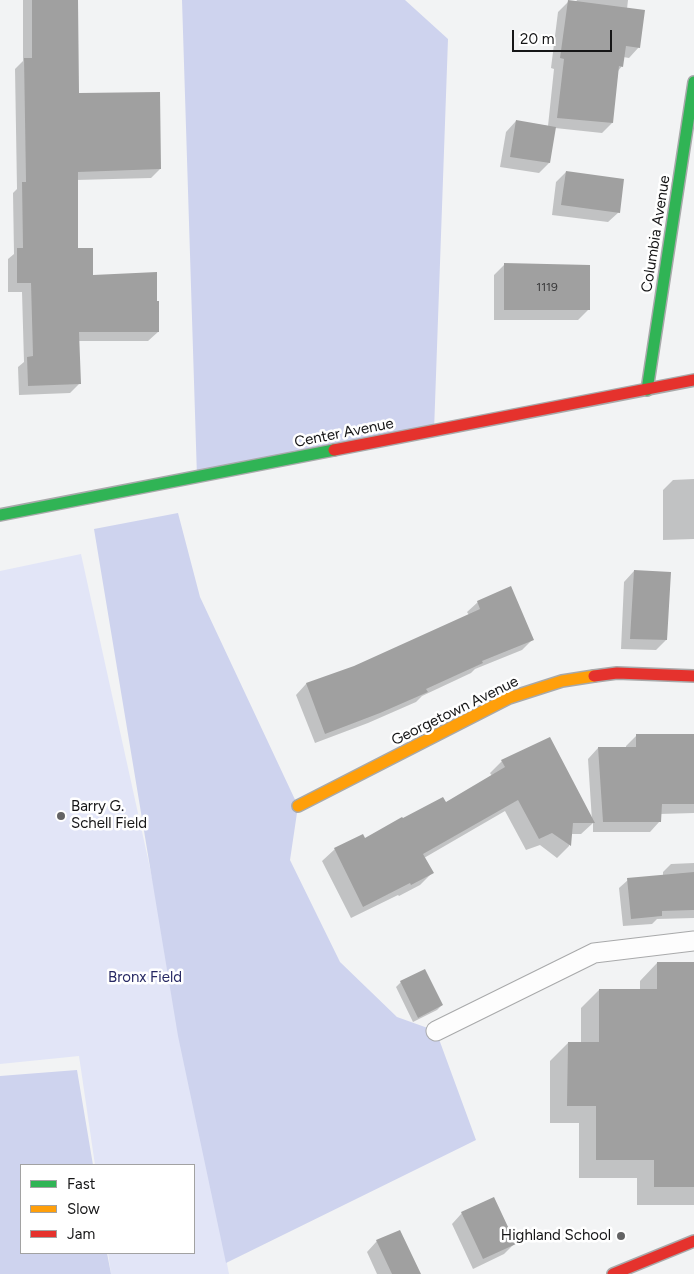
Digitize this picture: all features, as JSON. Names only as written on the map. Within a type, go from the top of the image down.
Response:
[{"type":"street","name":"Columbia Avenue","points":[[647,390],[694,82]]},
{"type":"street","name":"Center Avenue","points":[[0,515],[694,380]]},
{"type":"street","name":"Georgetown Avenue","points":[[298,806],[509,698],[562,681],[617,673],[694,676]]},
{"type":"street","points":[[613,1274],[694,1241]]},
{"type":"lane","points":[[436,1031],[594,953],[694,941]]},
{"type":"green space","name":"Bronx Field","points":[[81,554],[152,877],[229,1274],[111,1274],[108,1254],[195,1254],[195,1164],[95,1164],[79,1056],[0,1064],[0,571]]},
{"type":"shaded area","points":[[182,0],[405,0],[448,39],[434,431],[197,477]]},
{"type":"shaded area","points":[[178,513],[200,597],[298,806],[290,860],[340,962],[397,1017],[436,1031],[476,1140],[226,1263],[178,1036],[94,529]]},
{"type":"shaded area","points":[[77,1070],[93,1164],[20,1164],[20,1254],[107,1254],[111,1274],[0,1274],[0,1076]]},
{"type":"building","points":[[32,0],[78,0],[79,93],[160,92],[161,169],[78,172],[78,248],[93,248],[93,275],[157,272],[159,332],[79,332],[81,384],[28,386],[27,357],[33,356],[31,283],[17,283],[17,248],[23,248],[22,182],[26,182],[24,58],[32,58]]},
{"type":"building","points":[[568,0],[645,10],[640,48],[626,46],[623,67],[619,66],[613,123],[557,118],[564,59],[560,58]]},
{"type":"building","points":[[516,120],[556,127],[550,163],[510,157]]},
{"type":"building","points":[[566,171],[624,179],[620,213],[561,205]]},
{"type":"building","points":[[504,263],[590,265],[590,310],[504,310]]},
{"type":"building","points":[[634,570],[671,572],[667,640],[630,639]]},
{"type":"building","points":[[511,586],[534,640],[482,661],[483,663],[426,689],[428,692],[325,734],[306,683],[354,666],[480,609],[477,601]]},
{"type":"building","points":[[636,734],[694,734],[694,804],[662,804],[661,822],[603,822],[598,747],[636,747]]},
{"type":"building","points":[[550,737],[595,823],[573,823],[571,846],[552,833],[539,839],[518,800],[423,854],[434,873],[363,907],[334,848],[363,834],[365,838],[443,797],[446,802],[505,767],[501,760]]},
{"type":"building","points":[[694,872],[694,910],[662,911],[662,916],[631,919],[627,878]]},
{"type":"building","points":[[657,962],[694,962],[694,1187],[654,1187],[654,1160],[596,1160],[596,1106],[567,1106],[568,1042],[599,1042],[599,989],[657,989]]},
{"type":"building","points":[[425,969],[443,1005],[418,1018],[400,981]]},
{"type":"building","points":[[494,1197],[516,1244],[483,1259],[461,1212]]},
{"type":"building","points":[[400,1230],[421,1274],[392,1274],[376,1240]]},
{"type":"traffic: fast","points":[[647,390],[694,82]]},
{"type":"traffic: fast","points":[[0,515],[334,450]]},
{"type":"traffic: slow","points":[[298,806],[509,698],[562,681],[594,676]]},
{"type":"traffic: jam","points":[[334,450],[694,380]]},
{"type":"traffic: jam","points":[[594,676],[617,673],[694,676]]},
{"type":"traffic: jam","points":[[613,1274],[694,1241]]},
{"type":"place","name":"Barry G. Schell Field","points":[[61,816]]},
{"type":"place","name":"Highland School","points":[[621,1236]]}]
